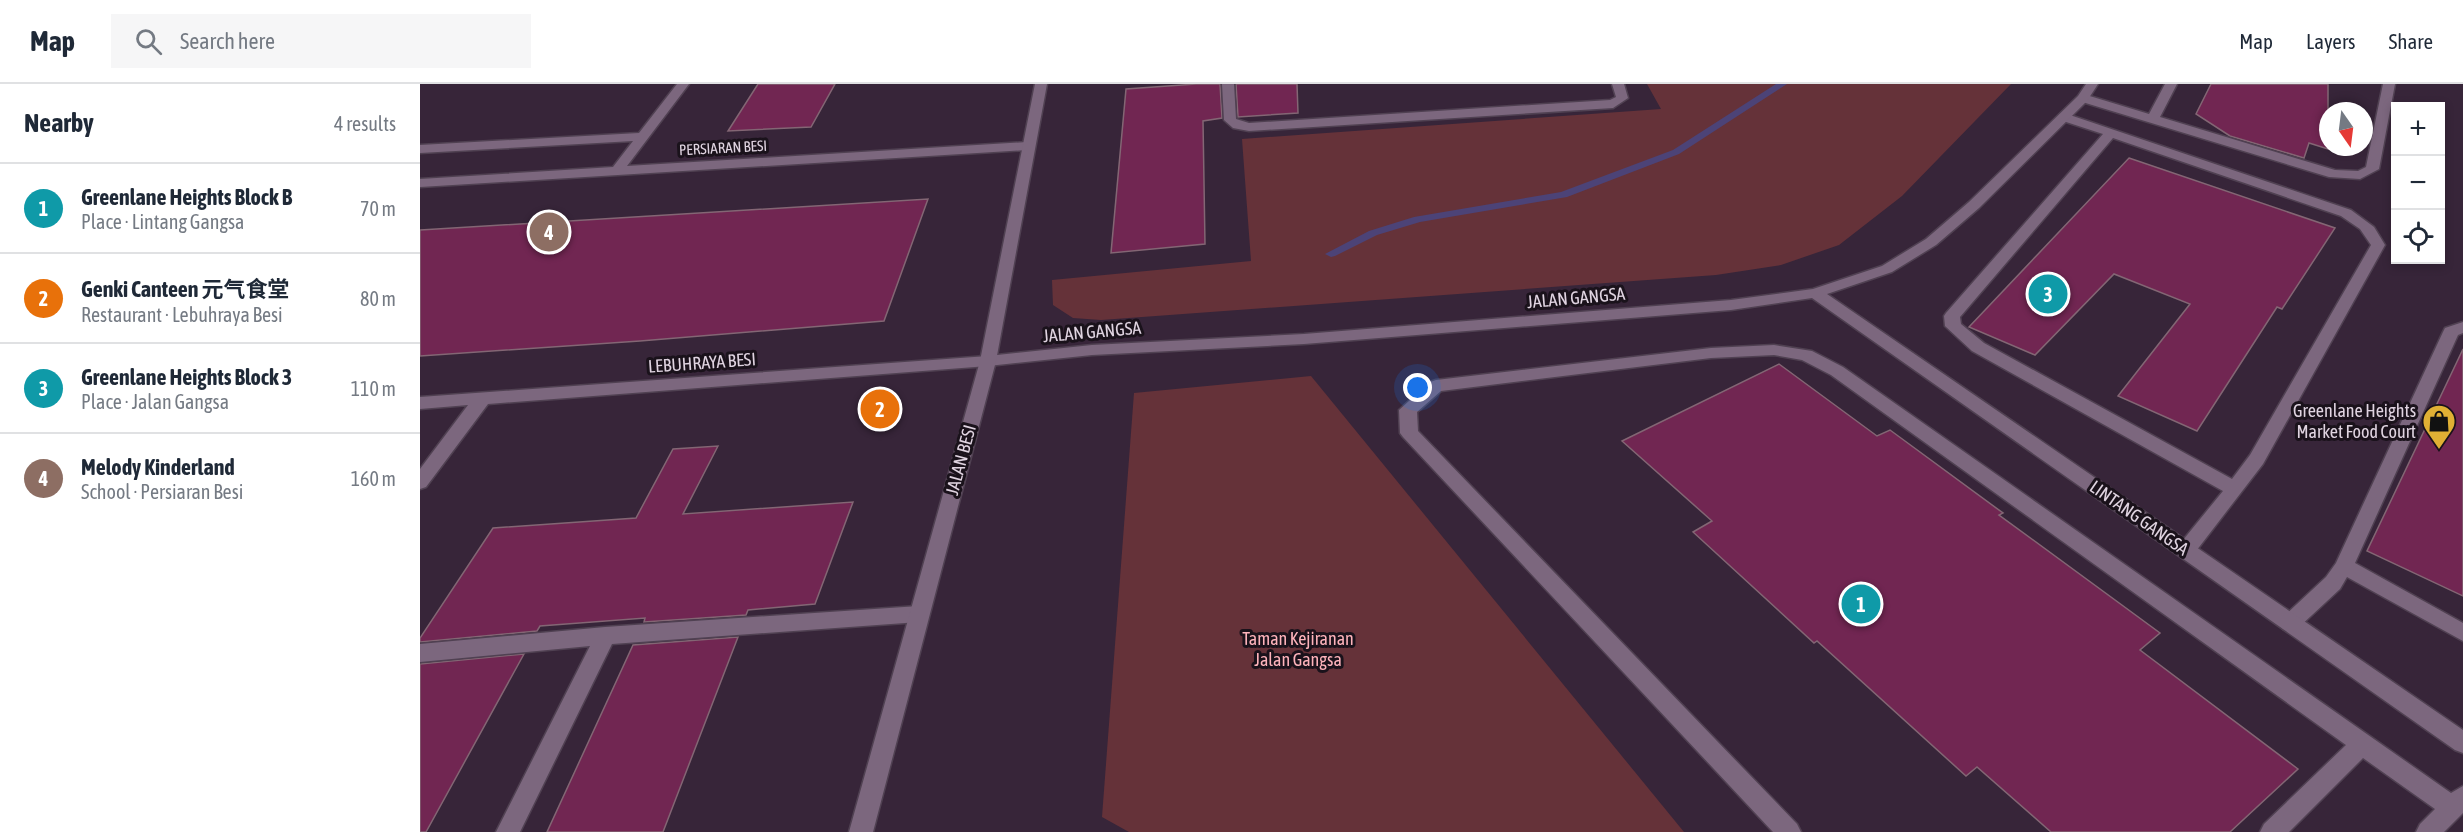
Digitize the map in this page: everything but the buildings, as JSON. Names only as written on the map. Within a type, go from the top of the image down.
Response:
[{"type":"street","points":[[617,171],[682,84]]},
{"type":"street","name":"JALAN BESI","points":[[861,832],[988,361],[1027,146],[1041,84]]},
{"type":"street","points":[[1228,84],[1230,120],[1237,125],[1249,127],[1614,104],[1622,98],[1618,84]]},
{"type":"street","name":"JALAN GANGSA","points":[[988,361],[1092,350],[1304,339],[1731,305],[1815,293],[1887,268],[1931,242],[1974,205],[2064,117],[2083,98],[2092,84]]},
{"type":"street","points":[[2153,119],[2171,84]]},
{"type":"street","points":[[2083,98],[2334,174],[2360,174],[2372,169],[2389,84]]},
{"type":"street","points":[[2064,117],[2346,213],[2373,233],[2378,245],[2257,459],[2186,550]]},
{"type":"street","points":[[2111,133],[1952,316],[1953,326],[1978,347],[2235,489]]},
{"type":"street","points":[[420,149],[643,137]]},
{"type":"street","name":"PERSIARAN BESI","points":[[420,183],[1027,146]]},
{"type":"street","name":"LINTANG GANGSA","points":[[1815,293],[2463,743]]},
{"type":"street","points":[[2290,623],[2333,583],[2344,566],[2451,333],[2463,327]]},
{"type":"street","points":[[1789,832],[1409,433],[1408,410],[1436,386],[1711,353],[1774,350],[1806,355],[1837,372],[2363,743],[2458,802],[2428,832]]},
{"type":"street","name":"LEBUHRAYA BESI","points":[[420,403],[988,361]]},
{"type":"street","points":[[420,482],[482,399]]},
{"type":"street","points":[[2344,566],[2463,633]]},
{"type":"street","points":[[420,653],[605,636],[918,614]]},
{"type":"street","points":[[508,832],[605,636]]},
{"type":"street","points":[[2272,832],[2363,743]]},
{"type":"green space","points":[[1647,84],[2011,84],[1902,196],[1839,245],[1781,265],[1716,275],[1101,320],[1073,318],[1053,305],[1052,280],[1251,261],[1242,139],[1661,109]]},
{"type":"green space","name":"Taman Kejiranan Jalan Gangsa","points":[[1311,376],[1684,832],[1129,832],[1102,817],[1134,393]]},
{"type":"waterway","points":[[1331,254],[1373,233],[1418,219],[1563,195],[1676,152],[1782,84]]},
{"type":"place","name":"Melody Kinderland","points":[[549,232]]},
{"type":"place","name":"Greenlane Heights Block 3","points":[[2048,294]]},
{"type":"place","name":"Genki Canteen 元气食堂","points":[[880,409]]},
{"type":"place","name":"Greenlane Heights Market Food Court","points":[[2439,450]]},
{"type":"place","name":"Greenlane Heights Block B","points":[[1861,604]]}]
